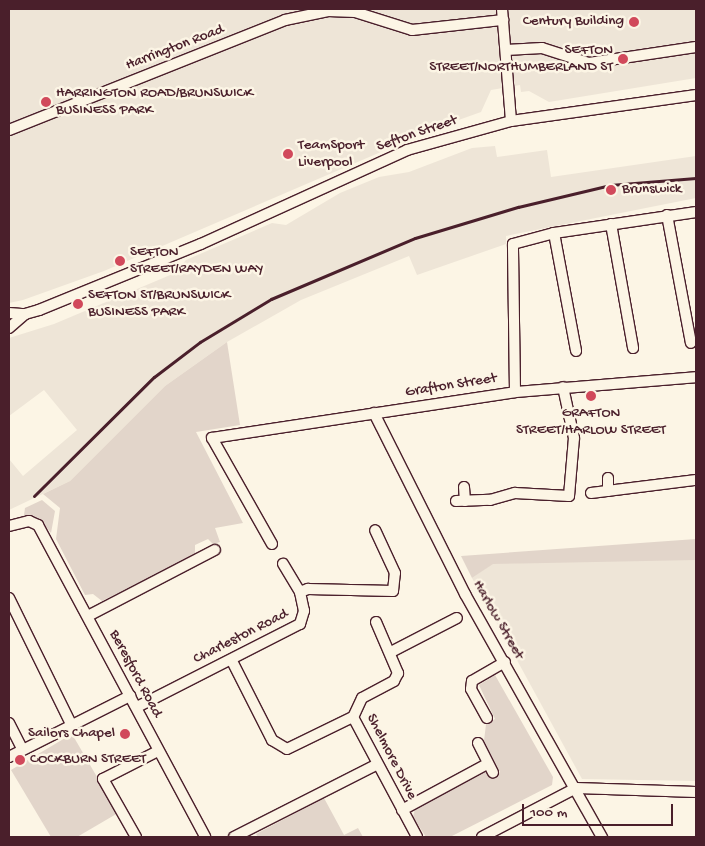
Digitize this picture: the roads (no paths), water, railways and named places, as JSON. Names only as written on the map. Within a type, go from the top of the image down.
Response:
[{"type":"street","points":[[502,9],[511,121]]},
{"type":"street","name":"Harrington Road","points":[[9,130],[285,20],[328,11],[355,12],[412,30],[503,20]]},
{"type":"street","points":[[506,50],[542,48],[588,63],[696,47]]},
{"type":"street","name":"Sefton Street","points":[[9,328],[25,314],[201,244],[407,150],[511,121],[696,95]]},
{"type":"street","points":[[515,392],[513,244],[554,233],[696,212]]},
{"type":"street","points":[[667,215],[691,343]]},
{"type":"street","points":[[611,224],[632,348]]},
{"type":"street","points":[[554,233],[576,351]]},
{"type":"street","name":"Sefton Street","points":[[9,313],[25,314]]},
{"type":"street","name":"Grafton Street","points":[[272,544],[212,438],[515,392],[696,377]]},
{"type":"street","points":[[464,487],[461,501],[490,500],[515,493],[569,496],[574,438],[562,387]]},
{"type":"street","name":"Harlow Street","points":[[374,413],[465,594],[602,837]]},
{"type":"street","points":[[608,478],[608,491]]},
{"type":"street","points":[[591,493],[696,480]]},
{"type":"street","name":"Beresford Road","points":[[9,526],[29,521],[38,525],[205,837]]},
{"type":"street","points":[[300,592],[308,589],[393,592],[395,573],[375,530]]},
{"type":"street","points":[[88,616],[207,550]]},
{"type":"street","name":"Charleston Road","points":[[137,707],[181,682],[232,661],[300,624],[304,611],[300,592],[283,564]]},
{"type":"street","points":[[9,598],[72,726]]},
{"type":"street","points":[[391,652],[457,618]]},
{"type":"street","name":"Shelmore Drive","points":[[376,622],[399,668],[396,677],[362,698],[353,717],[376,765],[416,837]]},
{"type":"street","points":[[232,661],[272,740],[288,749],[353,717]]},
{"type":"street","points":[[487,718],[472,688],[472,681],[505,662]]},
{"type":"street","points":[[9,757],[130,696]]},
{"type":"street","points":[[9,723],[23,750]]},
{"type":"street","points":[[402,810],[490,768],[478,743]]},
{"type":"street","points":[[136,837],[103,779],[158,751]]},
{"type":"street","points":[[234,837],[376,765]]},
{"type":"street","points":[[484,837],[576,788],[696,792]]},
{"type":"railway","points":[[34,496],[154,377],[200,342],[271,299],[415,238],[518,207],[610,185],[696,178]]},
{"type":"place","name":"Century Building","points":[[634,22]]},
{"type":"place","name":"SEFTON STREET/NORTHUMBERLAND ST","points":[[623,59]]},
{"type":"place","name":"HARRINGTON ROAD/BRUNSWICK BUSINESS PARK","points":[[46,102]]},
{"type":"place","name":"TeamSport Liverpool","points":[[288,154]]},
{"type":"place","name":"Brunswick","points":[[611,190]]},
{"type":"place","name":"SEFTON STREET/RAYDEN WAY","points":[[120,261]]},
{"type":"place","name":"SEFTON ST/BRUNSWICK BUSINESS PARK","points":[[78,304]]},
{"type":"place","name":"GRAFTON STREET/HARLOW STREET","points":[[591,396]]},
{"type":"place","name":"Sailors Chapel","points":[[125,734]]},
{"type":"place","name":"COCKBURN STREET","points":[[20,760]]}]
